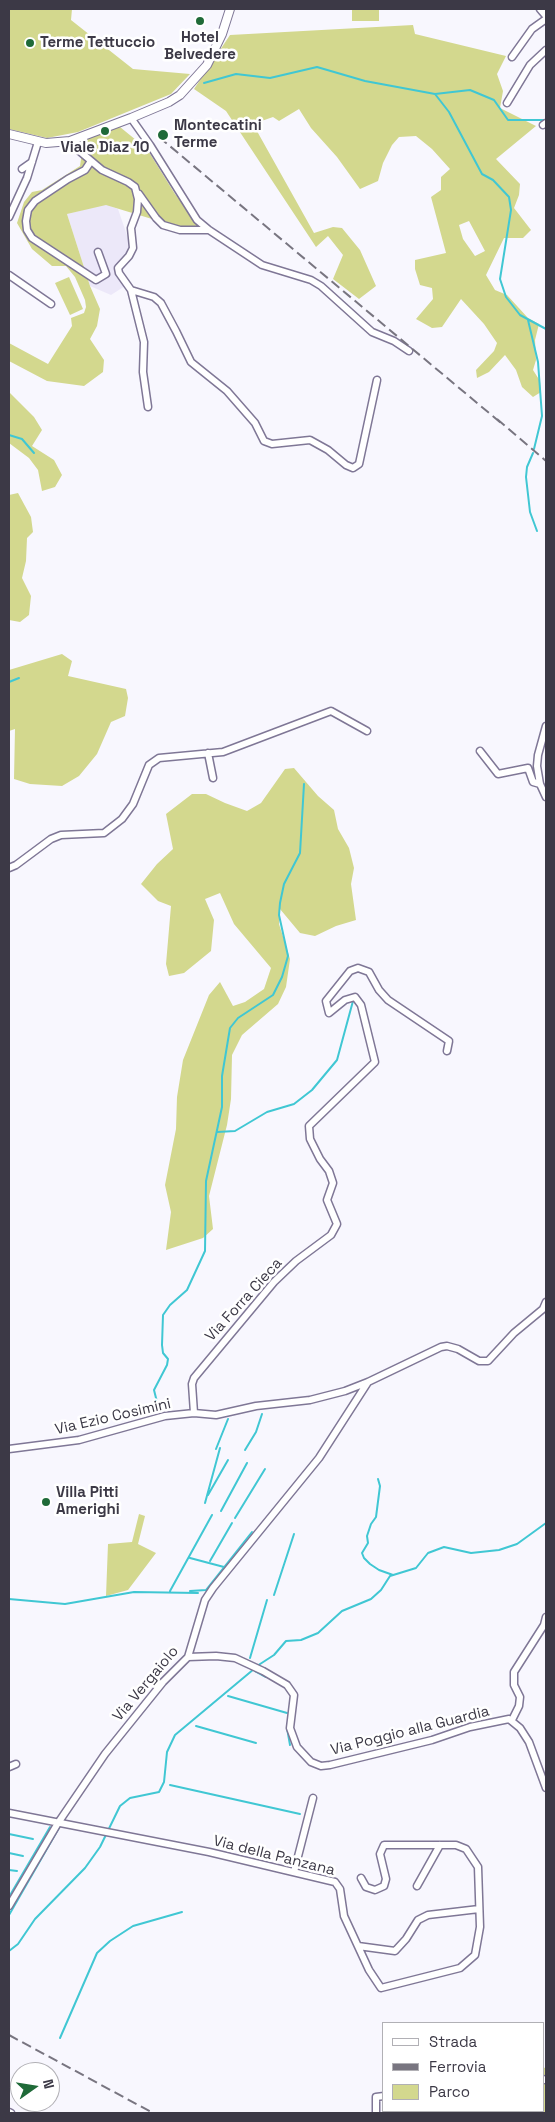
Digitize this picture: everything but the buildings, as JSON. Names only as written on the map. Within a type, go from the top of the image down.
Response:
[{"type":"main road","points":[[9,134],[38,142],[62,142],[131,118],[169,102],[180,95],[200,75],[217,47],[230,9]]},
{"type":"street","points":[[512,57],[532,29],[546,17],[540,9]]},
{"type":"street","points":[[507,103],[530,65],[546,50]]},
{"type":"street","points":[[131,118],[197,220],[262,265],[310,280],[320,286],[372,332],[394,341],[409,351]]},
{"type":"street","points":[[9,217],[27,178],[38,142]]},
{"type":"street","points":[[62,142],[81,151],[102,170],[132,185],[163,225],[180,230],[209,230]]},
{"type":"street","points":[[22,169],[33,161]]},
{"type":"street","points":[[91,161],[85,170],[68,178],[35,201],[28,210],[26,221],[32,238],[96,280],[106,274],[98,252]]},
{"type":"street","points":[[137,192],[138,212],[131,228],[133,248],[118,270],[131,290],[144,342],[143,372],[148,407]]},
{"type":"street","points":[[9,275],[51,304]]},
{"type":"street","points":[[131,290],[154,297],[161,303],[190,362],[227,391],[255,423],[264,441],[272,444],[310,440],[328,450],[346,466],[353,468],[360,464],[377,380]]},
{"type":"street","points":[[9,868],[16,865],[51,839],[61,835],[104,833],[122,819],[133,804],[149,765],[159,758],[223,752],[330,711],[367,731]]},
{"type":"street","points":[[546,726],[537,760],[540,784],[546,797]]},
{"type":"street","points":[[480,751],[498,774],[528,768],[533,782],[540,784]]},
{"type":"street","points":[[208,753],[213,778]]},
{"type":"street","name":"Via Forra Cieca","points":[[194,1413],[192,1384],[194,1378],[274,1282],[296,1261],[331,1235],[336,1224],[327,1200],[333,1183],[329,1171],[310,1139],[310,1126],[375,1062],[361,1005],[355,997],[345,1000],[328,1013],[326,1001],[350,971],[358,968],[369,972],[379,990],[388,1000],[449,1041],[447,1051]]},
{"type":"street","name":"Via Ezio Cosimini","points":[[9,1449],[79,1440],[151,1419],[194,1413],[227,1414],[256,1406],[310,1400],[345,1391],[368,1382],[441,1347],[447,1346],[458,1349],[479,1361],[488,1361],[514,1333],[543,1309],[546,1302]]},
{"type":"street","name":"Via Vergaiolo","points":[[9,1906],[58,1823],[105,1754],[163,1682],[188,1656],[206,1600],[213,1588],[319,1458],[368,1382]]},
{"type":"street","points":[[345,1391],[352,1396],[355,1404]]},
{"type":"street","points":[[512,1720],[519,1706],[520,1697],[514,1686],[514,1672],[544,1625],[546,1617]]},
{"type":"street","name":"Via Poggio alla Guardia","points":[[188,1656],[236,1658],[263,1670],[287,1685],[294,1695],[290,1728],[297,1747],[311,1762],[321,1766],[432,1740],[470,1727],[512,1720],[529,1742],[546,1788]]},
{"type":"street","points":[[9,1767],[16,1764]]},
{"type":"street","points":[[294,1872],[313,1798]]},
{"type":"street","name":"Via della Panzana","points":[[9,1813],[209,1852],[335,1882],[338,1885],[344,1916],[369,1970],[381,1988],[460,1968],[474,1955],[480,1927],[478,1867],[466,1849],[456,1845],[384,1845],[380,1854],[386,1879],[384,1886],[375,1890],[366,1887],[361,1878]]},
{"type":"street","points":[[417,1886],[440,1845]]},
{"type":"street","points":[[358,1946],[395,1951],[406,1939],[418,1920],[428,1915],[479,1909]]},
{"type":"street","points":[[376,2113],[376,2097],[382,2096]]},
{"type":"shaded area","points":[[106,204],[118,209],[131,247],[122,270],[125,286],[111,295],[90,286],[67,214]]},
{"type":"green space","points":[[9,9],[72,9],[71,20],[133,69],[190,74],[171,94],[78,132],[47,138],[9,129]]},
{"type":"green space","points":[[352,9],[379,9],[379,21],[352,21]]},
{"type":"green space","points":[[413,25],[415,34],[506,56],[497,74],[503,91],[500,108],[536,126],[496,159],[520,184],[519,195],[514,208],[531,230],[523,238],[504,238],[486,275],[495,290],[507,295],[528,318],[539,324],[535,340],[536,360],[533,370],[540,381],[541,392],[533,397],[522,387],[516,370],[505,355],[489,372],[477,378],[476,370],[494,351],[497,343],[484,324],[461,299],[442,327],[432,328],[416,319],[433,299],[432,288],[420,285],[415,269],[415,260],[446,253],[431,197],[441,190],[441,177],[450,169],[432,149],[416,136],[399,137],[392,145],[383,163],[378,181],[360,189],[337,157],[311,128],[299,109],[279,121],[273,117],[253,124],[314,233],[333,227],[342,228],[360,250],[376,286],[359,299],[333,279],[343,255],[328,236],[316,247],[226,111],[194,89],[230,35]],"holes":[[[469,221],[485,251],[475,256],[463,239],[459,225]]]},
{"type":"green space","points":[[120,127],[147,149],[175,194],[200,226],[175,226],[106,205],[67,214],[90,286],[100,309],[97,326],[90,339],[104,360],[103,372],[84,386],[47,381],[9,361],[9,343],[48,364],[72,326],[71,318],[84,313],[86,307],[85,300],[75,277],[66,266],[52,266],[32,249],[17,223],[24,202],[32,192],[42,190],[80,166],[84,139]]},
{"type":"green space","points":[[69,277],[83,309],[70,315],[55,283]]},
{"type":"green space","points":[[9,392],[34,417],[42,430],[32,446],[54,460],[62,475],[55,487],[42,491],[38,470],[29,458],[9,443]]},
{"type":"green space","points":[[18,493],[31,517],[33,532],[27,538],[26,561],[22,578],[31,596],[29,615],[20,622],[9,620],[9,495]]},
{"type":"green space","points":[[62,654],[72,661],[68,676],[126,689],[128,698],[125,716],[111,722],[97,754],[79,776],[62,786],[30,784],[14,779],[15,729],[9,731],[9,670]]},
{"type":"green space","points":[[294,768],[318,796],[334,810],[338,829],[349,848],[354,868],[351,884],[356,920],[336,926],[315,936],[300,933],[280,909],[279,924],[290,959],[286,987],[278,1004],[242,1035],[232,1055],[231,1099],[227,1125],[209,1196],[213,1229],[203,1238],[166,1250],[171,1212],[165,1185],[176,1129],[177,1097],[183,1060],[209,995],[220,982],[233,1006],[245,1002],[264,989],[271,968],[234,924],[220,893],[205,899],[214,920],[211,951],[184,973],[169,976],[166,964],[171,906],[158,901],[141,884],[157,864],[173,849],[166,814],[192,794],[206,794],[247,811],[261,803],[285,769]]},
{"type":"green space","points":[[139,1514],[145,1516],[138,1544],[156,1553],[128,1590],[106,1596],[108,1544],[132,1542]]},
{"type":"green space","points":[[545,2068],[546,2113],[474,2113],[545,2112]]},
{"type":"waterway","points":[[204,83],[236,74],[270,78],[317,67],[365,81],[435,94],[470,90],[494,100],[508,120],[546,120]]},
{"type":"waterway","points":[[435,94],[449,112],[482,174],[493,180],[509,197],[511,210],[500,279],[506,297],[520,315],[546,329]]},
{"type":"waterway","points":[[528,320],[538,362],[542,416],[534,449]]},
{"type":"waterway","points":[[9,435],[22,439],[34,453]]},
{"type":"waterway","points":[[533,453],[527,467],[526,477],[530,512],[537,531]]},
{"type":"waterway","points":[[9,682],[19,678]]},
{"type":"waterway","points":[[159,1410],[154,1390],[167,1365],[168,1359],[163,1353],[162,1345],[163,1315],[170,1305],[187,1290],[205,1251],[206,1181],[222,1107],[222,1076],[230,1028],[238,1018],[273,995],[282,977],[288,956],[279,915],[280,903],[284,884],[300,853],[304,784]]},
{"type":"waterway","points":[[217,1132],[235,1131],[267,1112],[294,1104],[312,1090],[337,1060],[353,1001]]},
{"type":"waterway","points":[[245,1450],[256,1432],[262,1414]]},
{"type":"waterway","points":[[216,1449],[228,1419]]},
{"type":"waterway","points":[[205,1503],[220,1448]]},
{"type":"waterway","points":[[208,1495],[228,1460]]},
{"type":"waterway","points":[[221,1511],[247,1463]]},
{"type":"waterway","points":[[235,1518],[265,1469]]},
{"type":"waterway","points":[[378,1479],[380,1486],[376,1517],[371,1524],[367,1536],[368,1543],[362,1553],[370,1564],[379,1570],[393,1575]]},
{"type":"waterway","points":[[170,1591],[212,1515]]},
{"type":"waterway","points":[[210,1561],[232,1523]]},
{"type":"waterway","points":[[257,1666],[274,1655],[286,1641],[301,1640],[318,1633],[342,1611],[371,1599],[381,1590],[390,1576],[416,1568],[428,1553],[444,1547],[471,1553],[499,1550],[517,1544],[546,1523]]},
{"type":"waterway","points":[[190,1591],[206,1590],[252,1532]]},
{"type":"waterway","points":[[274,1595],[294,1534]]},
{"type":"waterway","points":[[190,1558],[224,1567]]},
{"type":"waterway","points":[[9,1599],[65,1604],[134,1592],[198,1593]]},
{"type":"waterway","points":[[250,1658],[267,1600]]},
{"type":"waterway","points":[[9,1951],[18,1944],[35,1919],[85,1868],[100,1847],[120,1806],[130,1798],[159,1792],[164,1782],[167,1752],[175,1735],[254,1669]]},
{"type":"waterway","points":[[255,1671],[266,1677]]},
{"type":"waterway","points":[[228,1696],[287,1713]]},
{"type":"waterway","points":[[196,1726],[256,1743]]},
{"type":"waterway","points":[[287,1728],[290,1745]]},
{"type":"waterway","points":[[170,1785],[300,1814]]},
{"type":"waterway","points":[[9,1915],[60,1826]]},
{"type":"waterway","points":[[9,1897],[50,1827]]},
{"type":"waterway","points":[[9,1834],[33,1839]]},
{"type":"waterway","points":[[9,1853],[23,1856]]},
{"type":"waterway","points":[[9,1870],[17,1871]]},
{"type":"waterway","points":[[60,2038],[97,1953],[110,1941],[133,1926],[182,1912]]},
{"type":"railway","points":[[159,137],[501,423]]},
{"type":"railway","points":[[497,419],[546,461]]},
{"type":"railway","points":[[9,2035],[153,2113]]},
{"type":"place","name":"Hotel Belvedere","points":[[200,21]]},
{"type":"place","name":"Terme Tettuccio","points":[[30,43]]},
{"type":"place","name":"Viale Diaz 10","points":[[105,131]]},
{"type":"place","name":"Montecatini Terme","points":[[163,135]]},
{"type":"place","name":"Villa Pitti Amerighi","points":[[46,1502]]}]
